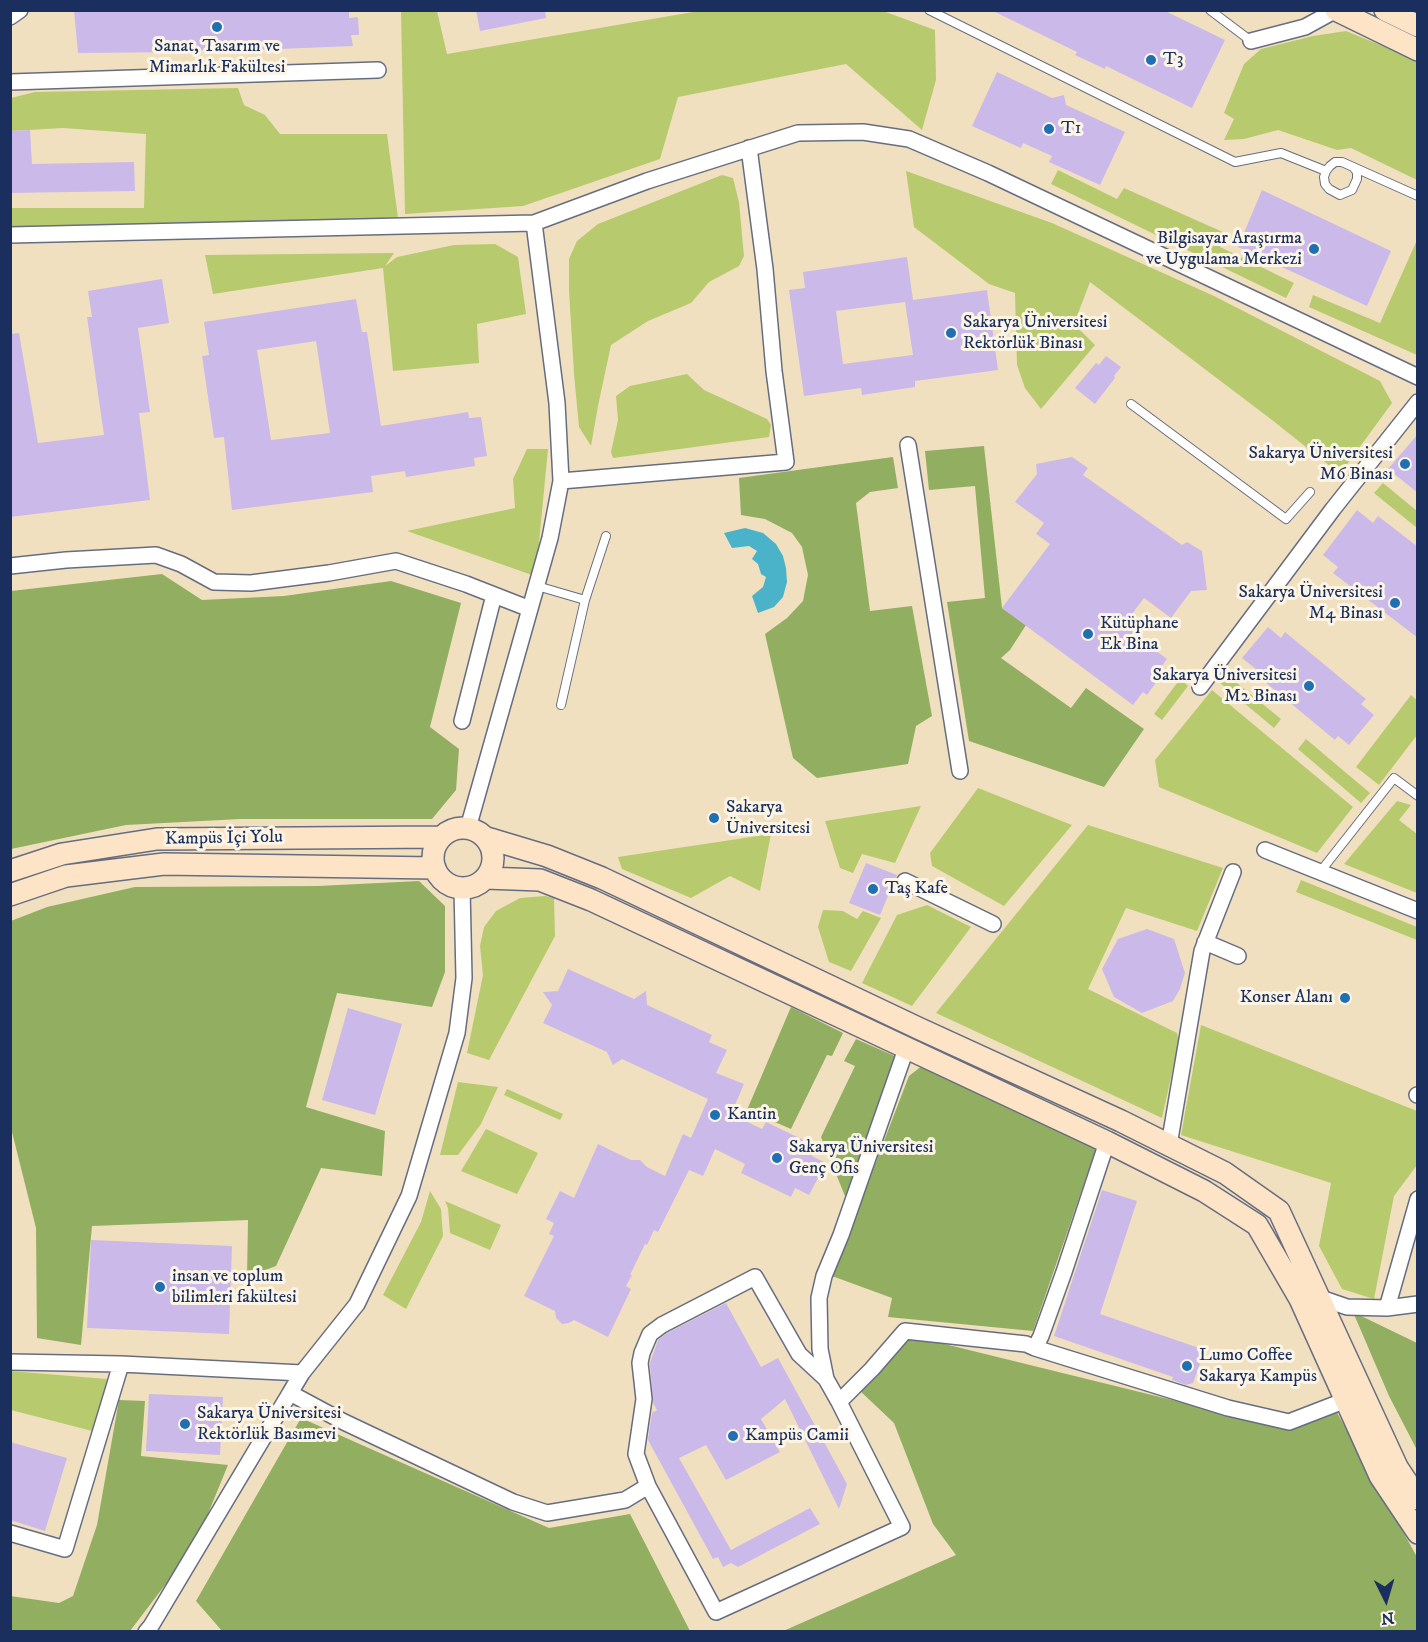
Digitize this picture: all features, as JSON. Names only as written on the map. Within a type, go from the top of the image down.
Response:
[{"type":"street","points":[[10,17],[20,10]]},
{"type":"street","points":[[1385,10],[1418,26]]},
{"type":"street","points":[[1251,41],[1305,27],[1336,11],[1418,50]]},
{"type":"street","points":[[10,82],[378,70]]},
{"type":"street","points":[[10,235],[534,223],[647,180],[798,133],[863,132],[909,139],[988,173],[1418,377]]},
{"type":"street","points":[[561,481],[786,462],[749,148]]},
{"type":"street","points":[[468,828],[550,538],[561,481],[557,403],[534,223]]},
{"type":"street","points":[[1200,687],[1288,577],[1418,402]]},
{"type":"street","points":[[908,445],[960,771]]},
{"type":"street","points":[[10,566],[156,555],[181,564],[213,582],[250,583],[329,573],[396,561],[466,584],[530,609]]},
{"type":"street","points":[[462,722],[494,595]]},
{"type":"street","points":[[487,838],[491,845],[494,862],[486,878],[471,887],[462,888],[453,886],[439,876],[433,860],[434,851],[441,837],[458,828],[475,830],[487,838],[547,856],[602,878],[918,1028],[1121,1121],[1225,1173],[1279,1211],[1346,1400],[1380,1476],[1418,1533]]},
{"type":"street","name":"Kampüs İçi Yolu","points":[[10,871],[62,854],[157,839],[441,837]]},
{"type":"street","points":[[1265,850],[1418,911]]},
{"type":"street","name":"Kampüs İçi Yolu","points":[[10,895],[66,876],[164,864],[435,868]]},
{"type":"street","points":[[1169,1145],[1202,951],[1233,872]]},
{"type":"street","points":[[486,878],[540,880],[591,900],[1107,1142],[1204,1191],[1257,1225],[1309,1298],[1397,1467],[1418,1499]]},
{"type":"street","points":[[905,881],[993,924]]},
{"type":"street","points":[[146,1632],[302,1373],[357,1304],[409,1196],[457,1033],[464,978],[462,888]]},
{"type":"street","points":[[1205,942],[1238,956]]},
{"type":"street","points":[[826,1379],[820,1349],[819,1328],[819,1298],[824,1275],[841,1235],[906,1049]]},
{"type":"street","points":[[1035,1347],[1064,1272],[1107,1142]]},
{"type":"street","points":[[1387,1308],[1412,1238],[1418,1198]]},
{"type":"street","points":[[755,1277],[799,1354],[826,1379],[902,1527],[716,1612],[648,1486],[636,1454],[644,1399],[640,1363],[650,1334],[662,1324],[755,1277]]},
{"type":"street","points":[[1309,1298],[1347,1307],[1387,1308],[1418,1304]]},
{"type":"street","points":[[839,1402],[905,1331],[1026,1344],[1228,1408],[1289,1422],[1346,1400]]},
{"type":"street","points":[[10,1362],[121,1364],[302,1373]]},
{"type":"street","points":[[10,1533],[64,1549],[121,1364]]},
{"type":"street","points":[[291,1393],[344,1422],[513,1502],[547,1513],[625,1500],[648,1486]]},
{"type":"lane","points":[[929,10],[1235,162],[1281,153],[1326,171]]},
{"type":"lane","points":[[1210,10],[1251,41]]},
{"type":"lane","points":[[1353,167],[1357,172],[1357,179],[1352,190],[1340,195],[1329,189],[1325,183],[1326,171],[1335,162],[1342,162],[1418,196]]},
{"type":"lane","points":[[1131,404],[1286,519],[1310,492]]},
{"type":"lane","points":[[561,705],[585,600],[606,536]]},
{"type":"lane","points":[[537,586],[585,600]]},
{"type":"lane","points":[[1320,872],[1394,778],[1418,796]]},
{"type":"green space","points":[[401,11],[437,11],[447,54],[699,11],[883,11],[935,30],[936,80],[922,130],[846,64],[678,97],[660,159],[523,206],[405,214]]},
{"type":"green space","points":[[1346,31],[1417,60],[1417,180],[1351,148],[1337,150],[1278,130],[1244,139],[1224,140],[1234,119],[1224,113],[1244,64],[1261,49],[1313,36]]},
{"type":"green space","points":[[238,88],[244,105],[265,115],[280,134],[387,134],[398,218],[11,229],[10,208],[144,208],[146,134],[63,128],[11,131],[11,98],[35,92]]},
{"type":"green space","points":[[1058,170],[1117,199],[1124,188],[1225,233],[1220,247],[1294,283],[1286,298],[1051,184]]},
{"type":"green space","points":[[906,171],[1052,223],[1214,296],[1380,381],[1392,403],[1340,474],[1090,282],[1074,324],[1095,345],[1041,409],[1025,388],[1017,365],[1015,293],[989,284],[914,227]]},
{"type":"green space","points":[[722,175],[733,178],[739,202],[744,256],[739,266],[709,282],[691,303],[648,321],[611,345],[591,446],[579,427],[574,374],[569,259],[577,241],[598,224]]},
{"type":"green space","points":[[1417,240],[1417,355],[1309,307],[1313,295],[1380,323]]},
{"type":"green space","points":[[495,244],[518,257],[526,314],[477,324],[479,363],[393,371],[383,268],[213,294],[205,255],[394,253],[385,266],[397,257],[454,245]]},
{"type":"green space","points":[[687,374],[704,390],[767,419],[771,425],[769,437],[613,458],[611,452],[618,420],[616,396],[630,386]]},
{"type":"green space","points":[[984,446],[1002,608],[1026,625],[1010,650],[1001,658],[1071,708],[1086,688],[1144,729],[1104,787],[969,741],[947,602],[985,598],[975,486],[929,490],[925,451]]},
{"type":"green space","points":[[527,449],[548,449],[538,553],[532,575],[407,531],[515,508],[513,479]]},
{"type":"green space","points":[[893,457],[898,488],[870,492],[856,503],[870,611],[912,606],[932,716],[916,726],[908,764],[817,778],[793,758],[765,634],[787,618],[803,601],[808,575],[802,547],[792,533],[765,519],[741,515],[739,478]]},
{"type":"green space","points":[[1383,483],[1417,511],[1417,528],[1374,493]]},
{"type":"green space","points":[[162,574],[202,600],[284,596],[391,581],[461,603],[430,727],[459,749],[456,790],[432,819],[240,819],[126,825],[11,849],[11,591]]},
{"type":"green space","points":[[1226,674],[1281,719],[1274,728],[1219,682]]},
{"type":"green space","points":[[1180,679],[1188,686],[1162,720],[1154,714]]},
{"type":"green space","points":[[1212,690],[1353,807],[1317,853],[1159,787],[1155,760]]},
{"type":"green space","points":[[1411,695],[1417,700],[1417,735],[1379,785],[1356,767]]},
{"type":"green space","points":[[1306,739],[1370,793],[1361,803],[1298,749]]},
{"type":"green space","points":[[978,788],[1072,825],[1004,906],[932,866],[930,853]]},
{"type":"green space","points":[[1397,801],[1411,805],[1399,820],[1417,834],[1417,893],[1344,864]]},
{"type":"green space","points":[[921,806],[895,863],[862,854],[853,873],[840,868],[825,821]]},
{"type":"green space","points":[[1088,825],[1223,868],[1197,931],[1126,908],[1088,989],[1177,1033],[1179,1041],[1162,1118],[936,1013]]},
{"type":"green space","points":[[771,834],[760,891],[730,876],[691,898],[622,869],[618,857]]},
{"type":"green space","points":[[1301,880],[1417,927],[1417,940],[1296,892]]},
{"type":"green space","points":[[419,881],[445,906],[445,972],[432,1007],[337,993],[306,1107],[385,1131],[382,1176],[321,1168],[276,1266],[247,1277],[248,1220],[92,1226],[81,1345],[37,1338],[36,1228],[11,1128],[11,921],[47,907],[135,887],[318,886]]},
{"type":"green space","points":[[545,896],[554,898],[555,936],[489,1060],[467,1053],[483,975],[480,946],[484,927],[496,911],[520,898]]},
{"type":"green space","points":[[927,905],[971,927],[912,1006],[862,983],[897,915]]},
{"type":"green space","points":[[823,910],[843,911],[857,919],[863,911],[881,918],[851,971],[829,962],[818,927]]},
{"type":"green space","points":[[791,1007],[843,1033],[832,1056],[827,1055],[791,1129],[747,1110]]},
{"type":"green space","points":[[1201,1025],[1417,1111],[1417,1165],[1394,1196],[1374,1299],[1342,1289],[1319,1246],[1331,1183],[1181,1135]]},
{"type":"green space","points":[[856,1039],[899,1058],[847,1201],[821,1137],[855,1066],[844,1061]]},
{"type":"green space","points":[[923,1065],[1096,1149],[1033,1331],[888,1317],[892,1298],[832,1276],[909,1076]]},
{"type":"green space","points":[[458,1082],[498,1087],[481,1124],[458,1155],[440,1155]]},
{"type":"green space","points":[[507,1089],[563,1114],[560,1120],[504,1095]]},
{"type":"green space","points":[[486,1129],[538,1153],[517,1194],[461,1171]]},
{"type":"green space","points":[[430,1191],[441,1209],[443,1236],[406,1309],[383,1295],[421,1222]]},
{"type":"green space","points":[[445,1201],[501,1225],[490,1250],[450,1233],[448,1208]]},
{"type":"green space","points":[[1353,1312],[1417,1343],[1417,1450],[1389,1396]]},
{"type":"green space","points":[[912,1336],[1278,1426],[1335,1409],[1417,1557],[1417,1631],[781,1632],[956,1555],[933,1524],[894,1423],[858,1389]]},
{"type":"green space","points":[[10,1371],[107,1379],[96,1432],[11,1410]]},
{"type":"green space","points":[[119,1400],[145,1401],[141,1456],[228,1465],[205,1521],[178,1568],[130,1631],[11,1631],[10,1596],[59,1603],[73,1596],[97,1525]]},
{"type":"green space","points":[[301,1418],[549,1528],[630,1514],[690,1631],[222,1631],[196,1601]]},
{"type":"water","points":[[745,528],[763,533],[776,544],[783,556],[786,568],[787,582],[783,597],[774,607],[758,613],[752,596],[763,587],[766,577],[761,574],[758,564],[752,559],[757,551],[749,546],[732,548],[724,533]]},
{"type":"building","name":"Sanat, Tasarım ve Mimarlık Fakültesi","points":[[74,10],[349,10],[349,18],[358,17],[359,35],[351,35],[353,46],[229,51],[229,48],[185,52],[78,53]]},
{"type":"building","points":[[476,10],[545,10],[546,18],[480,31]]},
{"type":"building","name":"T3","points":[[991,10],[1163,10],[1225,40],[1192,108],[1106,66],[1105,69],[1075,55],[1077,52]]},
{"type":"building","name":"T1","points":[[997,72],[1052,98],[1064,95],[1066,105],[1125,132],[1100,185],[1049,162],[1052,156],[1023,143],[1021,148],[972,126]]},
{"type":"building","points":[[30,130],[32,164],[134,162],[135,191],[10,193],[10,131]]},
{"type":"building","name":"Bilgisayar Araştırma ve Uygulama Merkezi","points":[[1262,190],[1391,251],[1367,306],[1238,247]]},
{"type":"building","name":"Sakarya Üniversitesi Rektörlük Binası","points":[[907,257],[913,300],[987,290],[998,370],[915,381],[915,387],[862,395],[861,388],[804,396],[789,290],[805,288],[803,272]],"holes":[[[905,302],[913,355],[843,364],[836,311]]]},
{"type":"building","points":[[162,279],[169,323],[138,328],[150,412],[139,413],[150,500],[10,517],[10,334],[19,333],[38,443],[104,435],[87,317],[92,317],[88,291]]},
{"type":"building","points":[[356,299],[362,332],[367,332],[381,426],[468,412],[469,418],[481,417],[487,456],[474,458],[475,466],[406,477],[405,471],[371,476],[373,492],[232,510],[224,437],[214,438],[202,356],[209,355],[204,322]],"holes":[[[316,341],[330,433],[271,440],[257,350]]]},
{"type":"building","points":[[1106,356],[1121,367],[1095,404],[1075,388],[1096,363],[1099,365]]},
{"type":"building","name":"Sakarya Üniversitesi M6 Binası","points":[[1418,434],[1418,493],[1388,469]]},
{"type":"building","points":[[1072,457],[1088,468],[1083,475],[1182,545],[1187,542],[1202,551],[1207,590],[1191,591],[1171,618],[1144,598],[1125,623],[1145,638],[1143,641],[1167,659],[1154,677],[1158,680],[1147,695],[1143,692],[1133,705],[1002,608],[1050,544],[1036,534],[1044,523],[1015,502],[1037,474],[1036,464]]},
{"type":"building","name":"Sakarya Üniversitesi M4 Binası","points":[[1357,510],[1373,523],[1378,516],[1418,547],[1418,638],[1333,573],[1338,567],[1323,555]]},
{"type":"building","name":"Sakarya Üniversitesi M2 Binası","points":[[1268,627],[1281,638],[1285,632],[1366,699],[1361,704],[1374,715],[1349,745],[1338,736],[1335,740],[1253,672],[1256,669],[1242,658]]},
{"type":"building","name":"Taş Kafe","points":[[866,863],[897,875],[880,915],[849,903]]},
{"type":"building","points":[[1147,929],[1174,939],[1185,973],[1173,1001],[1142,1013],[1114,997],[1102,969],[1118,939]]},
{"type":"building","points":[[568,969],[634,999],[646,991],[647,1005],[712,1035],[709,1042],[727,1050],[716,1073],[744,1084],[731,1114],[762,1129],[766,1122],[816,1146],[812,1156],[826,1163],[809,1195],[795,1188],[791,1197],[741,1173],[745,1164],[715,1149],[703,1176],[689,1170],[658,1232],[654,1230],[647,1245],[645,1244],[626,1286],[631,1289],[608,1337],[574,1320],[562,1324],[556,1318],[555,1311],[524,1296],[554,1236],[549,1234],[554,1223],[546,1219],[560,1191],[574,1198],[598,1144],[631,1160],[640,1160],[647,1167],[665,1176],[683,1134],[691,1138],[708,1099],[622,1059],[613,1065],[607,1052],[543,1023],[552,1005],[543,992],[558,991]]},
{"type":"building","points":[[348,1008],[402,1024],[375,1115],[322,1100]]},
{"type":"building","points":[[1102,1190],[1137,1201],[1100,1314],[1205,1350],[1193,1383],[1186,1385],[1172,1380],[1173,1377],[1054,1336]]},
{"type":"building","name":"insan ve toplum bilimleri fakültesi","points":[[91,1240],[232,1246],[229,1334],[87,1328]]},
{"type":"building","name":"Kampüs Camii","points":[[726,1303],[761,1367],[778,1358],[847,1484],[839,1509],[785,1399],[761,1419],[780,1452],[726,1480],[706,1445],[679,1458],[731,1550],[810,1508],[820,1524],[738,1567],[731,1563],[723,1567],[718,1557],[713,1559],[648,1440],[652,1413],[657,1410],[653,1403],[650,1363],[658,1340],[667,1333]]},
{"type":"building","name":"Sakarya Üniversitesi Rektörlük Basımevi","points":[[149,1394],[223,1397],[220,1455],[146,1451]]},
{"type":"building","points":[[10,1442],[67,1458],[45,1531],[10,1520]]},
{"type":"place","name":"Sanat, Tasarım ve Mimarlık Fakültesi","points":[[217,27]]},
{"type":"place","name":"T3","points":[[1151,60]]},
{"type":"place","name":"T1","points":[[1049,129]]},
{"type":"place","name":"Bilgisayar Araştırma ve Uygulama Merkezi","points":[[1314,249]]},
{"type":"place","name":"Sakarya Üniversitesi Rektörlük Binası","points":[[951,333]]},
{"type":"place","name":"Sakarya Üniversitesi M6 Binası","points":[[1405,464]]},
{"type":"place","name":"Sakarya Üniversitesi M4 Binası","points":[[1395,603]]},
{"type":"place","name":"Kütüphane Ek Bina","points":[[1088,634]]},
{"type":"place","name":"Sakarya Üniversitesi M2 Binası","points":[[1309,686]]},
{"type":"place","name":"Sakarya Üniversitesi","points":[[714,818]]},
{"type":"place","name":"Taş Kafe","points":[[873,889]]},
{"type":"place","name":"Konser Alanı","points":[[1345,998]]},
{"type":"place","name":"Kantin","points":[[715,1115]]},
{"type":"place","name":"Sakarya Üniversitesi Genç Ofis","points":[[777,1158]]},
{"type":"place","name":"insan ve toplum bilimleri fakültesi","points":[[160,1287]]},
{"type":"place","name":"Lumo Coffee Sakarya Kampüs","points":[[1187,1366]]},
{"type":"place","name":"Sakarya Üniversitesi Rektörlük Basımevi","points":[[185,1424]]},
{"type":"place","name":"Kampüs Camii","points":[[733,1436]]}]
